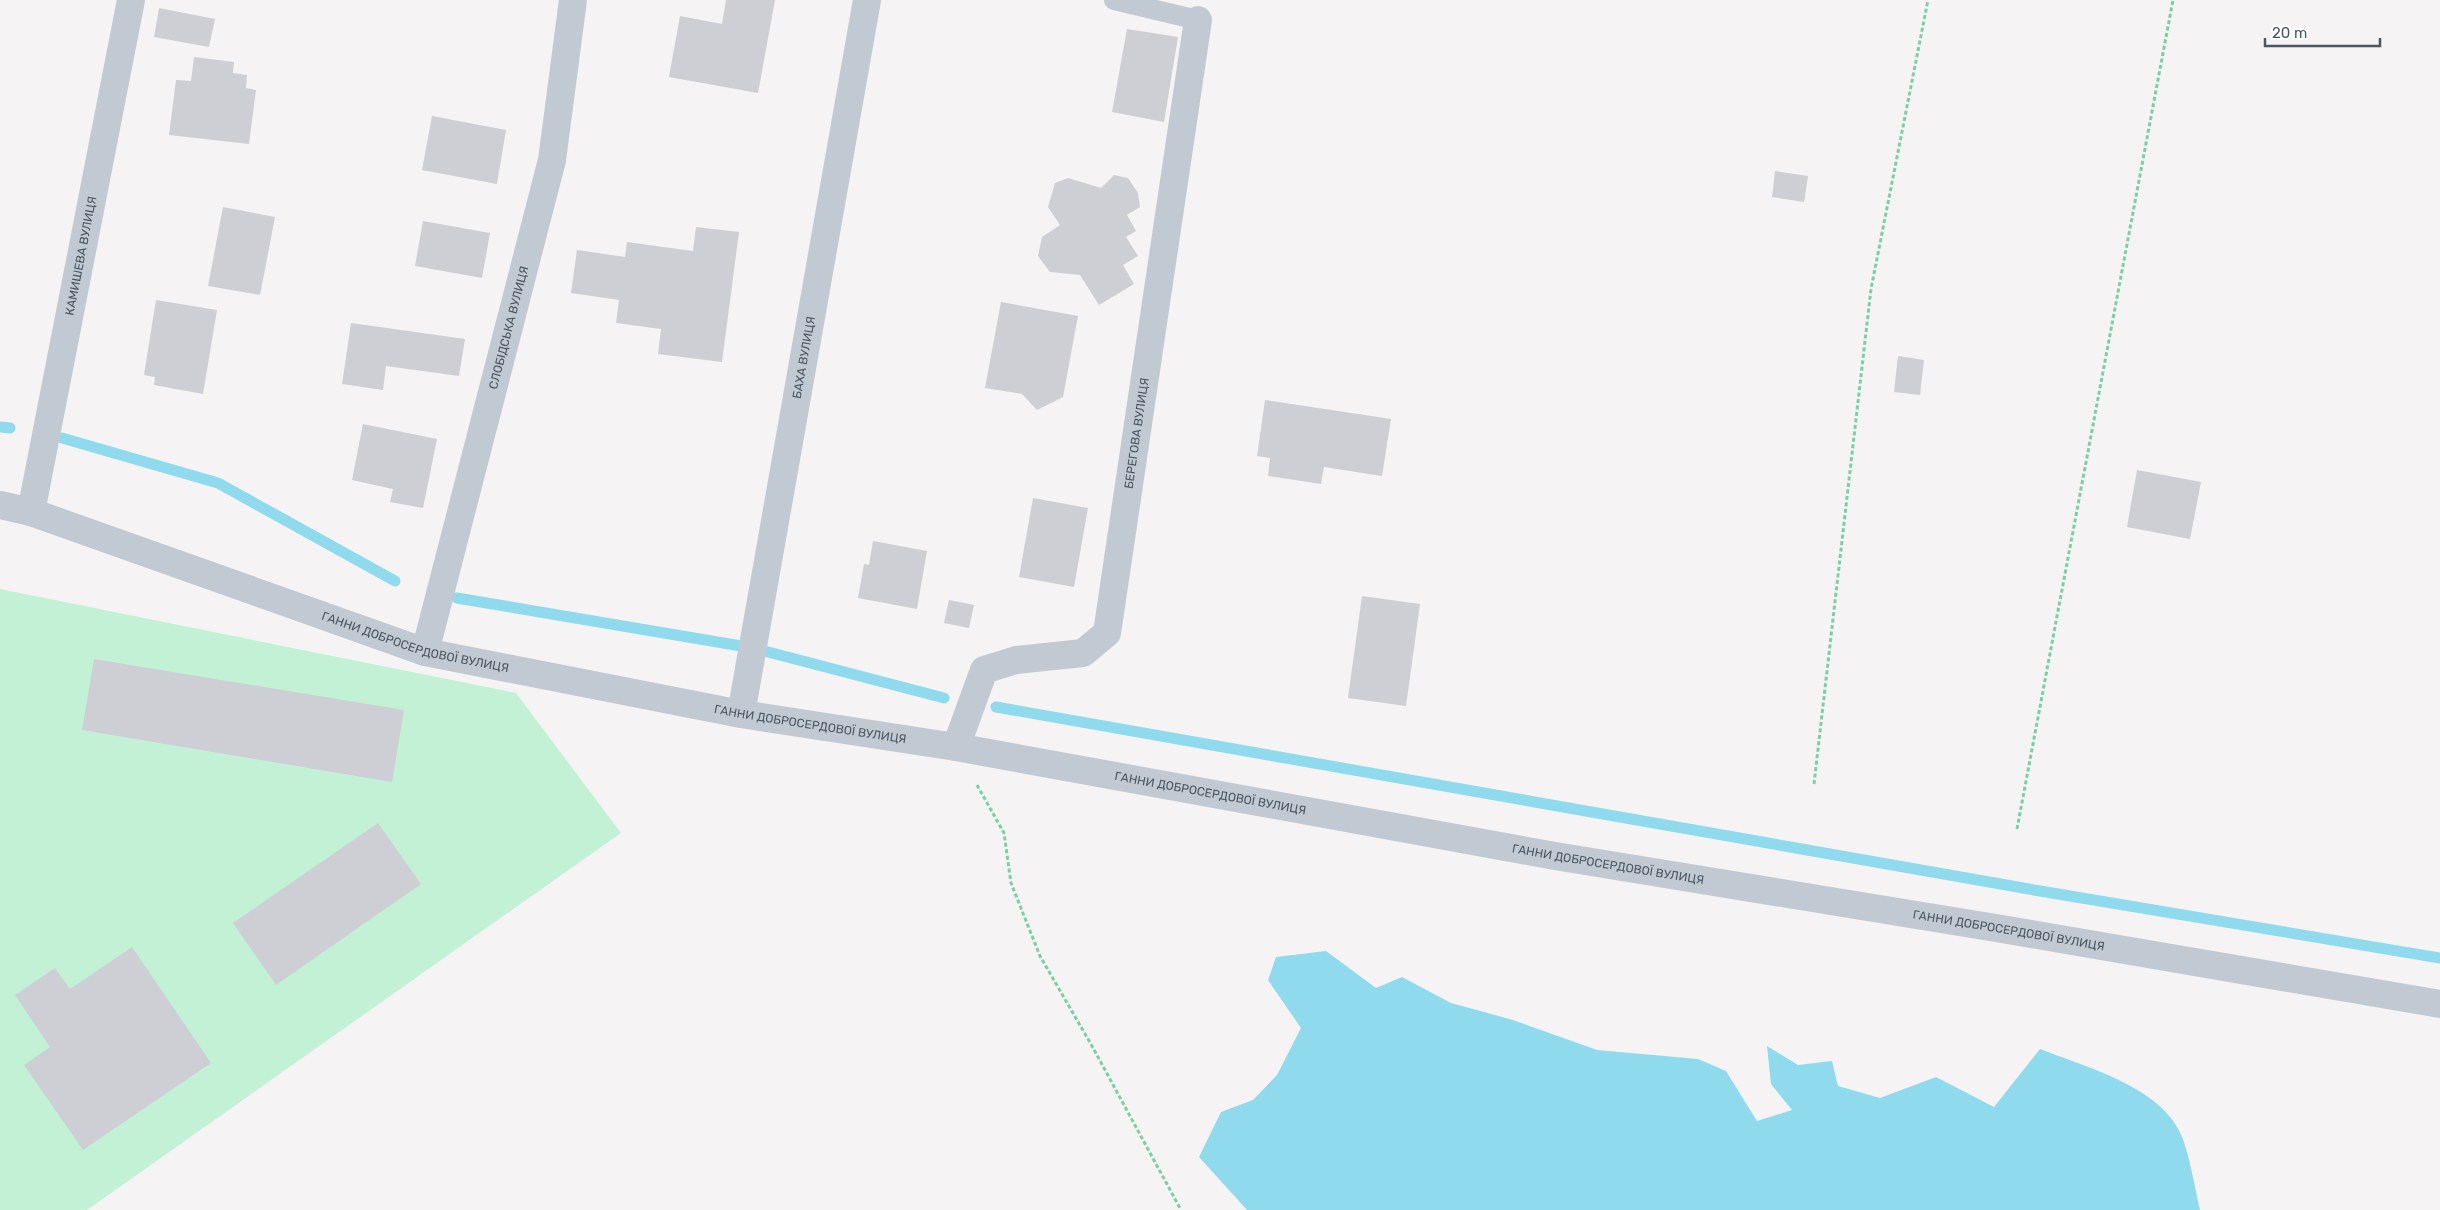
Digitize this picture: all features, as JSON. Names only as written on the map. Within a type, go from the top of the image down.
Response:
[{"type":"street","name":"КАМИШЕВА ВУЛИЦЯ","points":[[31,512],[130,0]]},
{"type":"street","name":"СЛОБІДСЬКА ВУЛИЦЯ","points":[[425,652],[552,160],[573,0]]},
{"type":"street","name":"БАХА ВУЛИЦЯ","points":[[741,714],[867,0]]},
{"type":"street","name":"БЕРЕГОВА ВУЛИЦЯ","points":[[956,747],[984,670],[1016,660],[1083,652],[1107,633],[1198,20]]},
{"type":"street","name":"ГАННИ ДОБРОСЕРДОВОЇ ВУЛИЦЯ","points":[[0,505],[31,512],[425,652],[741,714],[956,747],[1555,856],[1996,928],[2440,1004]]},
{"type":"lane","points":[[1114,0],[1198,20]]},
{"type":"path","points":[[1814,784],[1871,289],[1928,0]]},
{"type":"path","points":[[2017,829],[2173,0]]},
{"type":"path","points":[[956,747],[1004,833],[1012,883],[1040,956],[1092,1046],[1180,1210]]},
{"type":"green space","points":[[0,589],[516,693],[621,833],[87,1210],[0,1210]]},
{"type":"water","points":[[1326,951],[1376,988],[1402,977],[1451,1003],[1513,1020],[1597,1050],[1698,1059],[1726,1071],[1757,1121],[1792,1110],[1771,1084],[1767,1046],[1798,1065],[1832,1061],[1838,1086],[1880,1098],[1936,1077],[1994,1107],[2040,1049],[2124,1082],[2161,1107],[2175,1123],[2184,1142],[2200,1210],[1247,1210],[1199,1157],[1221,1112],[1253,1100],[1277,1075],[1301,1028],[1268,980],[1276,957]]},
{"type":"building","points":[[726,0],[775,0],[758,93],[669,77],[680,16],[722,24]]},
{"type":"building","points":[[159,8],[215,19],[209,47],[154,37]]},
{"type":"building","points":[[1127,29],[1178,37],[1164,122],[1112,112]]},
{"type":"building","points":[[194,57],[234,62],[233,73],[247,75],[246,88],[256,90],[249,144],[169,135],[176,80],[191,81]]},
{"type":"building","points":[[432,116],[506,130],[497,184],[422,170]]},
{"type":"building","points":[[1775,171],[1808,176],[1804,202],[1772,197]]},
{"type":"building","points":[[1114,175],[1128,178],[1138,193],[1140,207],[1127,215],[1136,231],[1126,237],[1138,256],[1123,265],[1134,284],[1099,305],[1080,275],[1050,272],[1038,256],[1042,237],[1060,225],[1048,207],[1055,183],[1068,178],[1101,188]]},
{"type":"building","points":[[223,207],[275,217],[260,295],[208,286]]},
{"type":"building","points":[[423,221],[490,233],[482,278],[415,266]]},
{"type":"building","points":[[696,227],[739,232],[722,362],[658,354],[661,329],[616,323],[619,300],[571,293],[577,250],[625,257],[627,242],[693,251]]},
{"type":"building","points":[[156,300],[217,310],[203,394],[154,385],[155,377],[144,375]]},
{"type":"building","points":[[1001,302],[1078,316],[1063,397],[1037,410],[1022,394],[985,388]]},
{"type":"building","points":[[351,323],[465,339],[459,376],[386,366],[383,390],[342,384]]},
{"type":"building","points":[[1898,356],[1924,360],[1920,395],[1894,392]]},
{"type":"building","points":[[1265,400],[1391,419],[1382,476],[1324,467],[1321,484],[1268,476],[1270,458],[1257,456]]},
{"type":"building","points":[[363,424],[437,439],[423,508],[390,502],[393,489],[352,480]]},
{"type":"building","points":[[2137,470],[2201,482],[2190,539],[2127,527]]},
{"type":"building","points":[[1033,498],[1088,508],[1074,587],[1019,577]]},
{"type":"building","points":[[873,541],[927,551],[917,609],[858,598],[864,564],[869,565]]},
{"type":"building","points":[[1362,596],[1420,604],[1406,706],[1348,698]]},
{"type":"building","points":[[949,600],[974,605],[969,628],[944,623]]},
{"type":"building","points":[[94,659],[404,710],[392,782],[82,730]]},
{"type":"building","points":[[378,823],[421,884],[276,985],[233,923]]},
{"type":"building","points":[[132,947],[211,1063],[83,1150],[24,1065],[50,1047],[15,995],[55,968],[70,989]]},
{"type":"waterway","points":[[0,427],[10,428]]},
{"type":"waterway","points":[[62,438],[218,483],[395,581]]},
{"type":"waterway","points":[[457,598],[753,648],[944,698]]},
{"type":"waterway","points":[[996,707],[2040,891],[2440,958]]}]
